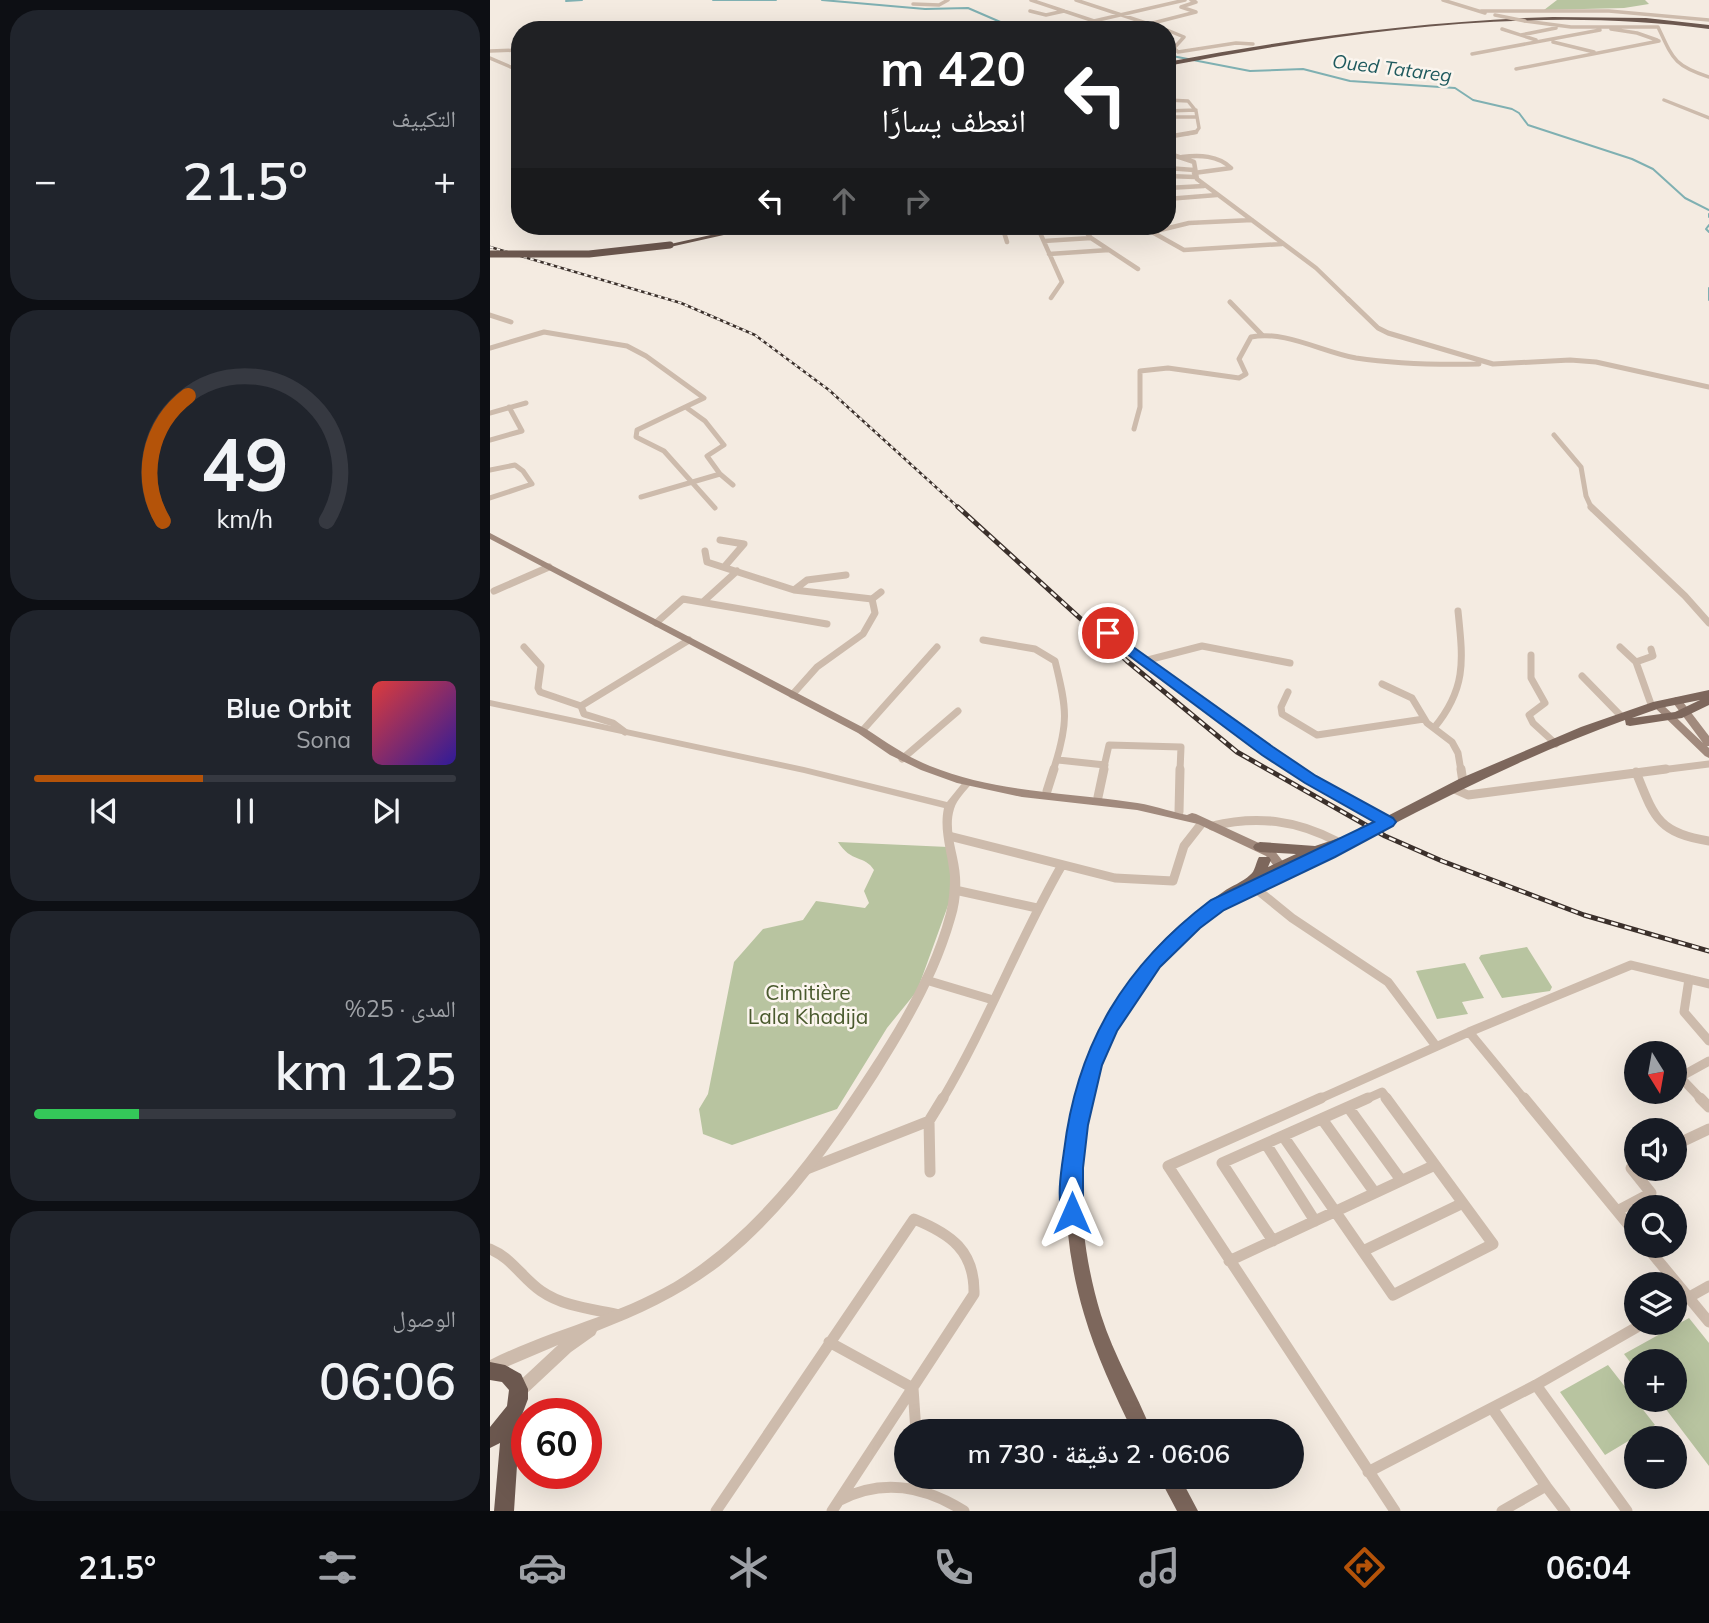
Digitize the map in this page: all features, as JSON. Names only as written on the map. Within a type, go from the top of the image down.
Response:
[{"type":"highway","points":[[1176,60],[1253,44],[1354,30],[1524,18],[1605,15],[1709,24]]},
{"type":"highway","points":[[1176,60],[1309,38],[1506,20],[1611,17],[1709,24]]},
{"type":"highway","points":[[669,244],[708,235]]},
{"type":"highway","points":[[490,252],[589,254],[714,235]]},
{"type":"highway","points":[[490,1369],[509,1375],[519,1391],[518,1398]]},
{"type":"highway","points":[[490,1439],[511,1421]]},
{"type":"highway","points":[[504,1511],[511,1421]]},
{"type":"main road","points":[[490,536],[862,731],[902,759],[973,784],[1002,791],[1138,806],[1204,823]]},
{"type":"main road","points":[[1136,1419],[1112,1373],[1091,1316],[1072,1213],[1072,1168],[1077,1125],[1092,1065],[1108,1027],[1159,955],[1228,895],[1256,884],[1318,851],[1376,827],[1457,785],[1622,717],[1676,700],[1709,694]]},
{"type":"main road","points":[[1676,700],[1709,743]]},
{"type":"main road","points":[[1561,742],[1640,719],[1669,717],[1709,700]]},
{"type":"main road","points":[[1655,706],[1684,727],[1709,754]]},
{"type":"main road","points":[[973,784],[1146,803],[1179,812],[1257,850],[1282,870]]},
{"type":"main road","points":[[1282,870],[1349,843],[1344,841]]},
{"type":"main road","points":[[1257,850],[1318,851]]},
{"type":"main road","points":[[1256,884],[1257,850]]},
{"type":"main road","points":[[1176,1489],[1188,1511]]},
{"type":"street","points":[[913,4],[939,5],[948,0]]},
{"type":"street","points":[[1031,0],[1093,21],[1185,0]]},
{"type":"street","points":[[1076,0],[1140,21]]},
{"type":"street","points":[[1161,21],[1196,12],[1181,7],[1196,2],[1191,0]]},
{"type":"street","points":[[1443,0],[1481,12],[1524,18]]},
{"type":"street","points":[[1072,14],[1097,7]]},
{"type":"street","points":[[1030,11],[1046,15],[1064,11]]},
{"type":"street","points":[[1513,11],[1535,22],[1565,27],[1655,26],[1662,30],[1662,41],[1675,62],[1690,71],[1709,77]]},
{"type":"street","points":[[1481,12],[1621,11],[1709,24]]},
{"type":"street","points":[[1535,22],[1502,29],[1518,35],[1575,45],[1597,53]]},
{"type":"street","points":[[1588,26],[1634,32],[1662,41]]},
{"type":"street","points":[[1518,35],[1556,28]]},
{"type":"street","points":[[1546,41],[1605,29]]},
{"type":"street","points":[[1472,54],[1612,29]]},
{"type":"street","points":[[1176,34],[1184,37],[1176,46]]},
{"type":"street","points":[[1516,69],[1662,41]]},
{"type":"street","points":[[1176,50],[1178,52],[1236,43],[1253,44]]},
{"type":"street","points":[[490,51],[511,50]]},
{"type":"street","points":[[490,58],[510,66]]},
{"type":"street","points":[[1176,100],[1188,101],[1196,110],[1198,130],[1176,135]]},
{"type":"street","points":[[1664,100],[1709,118]]},
{"type":"street","points":[[1176,111],[1196,110]]},
{"type":"street","points":[[1176,117],[1197,117]]},
{"type":"street","points":[[1176,156],[1199,155],[1228,163],[1231,168],[1176,175]]},
{"type":"street","points":[[1176,157],[1194,162],[1194,173],[1204,186],[1316,268],[1378,328],[1475,361],[1513,366],[1570,360],[1596,362],[1709,387]]},
{"type":"street","points":[[1176,170],[1194,173]]},
{"type":"street","points":[[1176,188],[1204,186]]},
{"type":"street","points":[[1176,198],[1217,195]]},
{"type":"street","points":[[1176,225],[1252,220]]},
{"type":"street","points":[[1005,235],[1007,242]]},
{"type":"street","points":[[1041,235],[1062,282],[1051,298]]},
{"type":"street","points":[[1088,235],[1138,269]]},
{"type":"street","points":[[1158,235],[1184,250],[1282,244]]},
{"type":"street","points":[[1044,241],[1091,238]]},
{"type":"street","points":[[1049,254],[1111,250]]},
{"type":"street","points":[[1230,302],[1262,335]]},
{"type":"street","points":[[490,316],[511,322]]},
{"type":"street","points":[[490,348],[544,332],[627,346],[646,356],[704,398],[637,430],[636,437],[664,451],[715,508]]},
{"type":"street","points":[[1134,429],[1140,407],[1140,371],[1168,368],[1239,378],[1246,374],[1239,359],[1243,348],[1251,337],[1262,335],[1275,336],[1365,361],[1395,364],[1493,364]]},
{"type":"street","points":[[490,413],[526,403]]},
{"type":"street","points":[[490,440],[522,431],[509,407]]},
{"type":"street","points":[[687,408],[705,421],[724,445],[707,456],[720,474],[733,485]]},
{"type":"street","points":[[1554,435],[1577,459],[1583,471],[1585,500],[1593,510],[1685,596],[1709,623]]},
{"type":"street","points":[[490,470],[517,464],[532,484],[490,498]]},
{"type":"street","points":[[641,497],[720,474]]},
{"type":"street","points":[[720,540],[744,544],[725,566]]},
{"type":"street","points":[[705,551],[707,562],[725,566],[776,587],[872,599],[881,592]]},
{"type":"street","points":[[494,591],[549,567]]},
{"type":"street","points":[[704,601],[737,571]]},
{"type":"street","points":[[794,590],[807,580],[846,575]]},
{"type":"street","points":[[656,623],[683,598],[827,624]]},
{"type":"street","points":[[792,695],[817,667],[863,634],[875,613],[872,599]]},
{"type":"street","points":[[1434,728],[1445,716],[1462,680],[1458,611]]},
{"type":"street","points":[[1108,633],[1376,827]]},
{"type":"street","points":[[581,706],[689,640]]},
{"type":"street","points":[[984,640],[1035,649],[1055,661],[1066,707],[1063,741],[1047,791]]},
{"type":"street","points":[[1144,661],[1202,646],[1290,663]]},
{"type":"street","points":[[524,647],[541,666],[538,688],[540,692],[581,706]]},
{"type":"street","points":[[862,731],[937,647]]},
{"type":"street","points":[[1620,647],[1636,662],[1655,706]]},
{"type":"street","points":[[1636,662],[1653,656],[1651,649]]},
{"type":"street","points":[[1531,655],[1531,678],[1545,703],[1529,715],[1561,742]]},
{"type":"street","points":[[1582,676],[1622,717]]},
{"type":"street","points":[[1382,684],[1412,698],[1424,719],[1452,742],[1458,753],[1457,785],[1468,795],[1709,764]]},
{"type":"street","points":[[1288,692],[1281,707],[1282,714],[1317,735],[1424,719]]},
{"type":"street","points":[[490,703],[804,770],[949,806]]},
{"type":"street","points":[[581,706],[584,715],[613,723],[625,732]]},
{"type":"street","points":[[902,759],[958,711]]},
{"type":"street","points":[[1098,797],[1109,745],[1181,747],[1179,812]]},
{"type":"street","points":[[1058,760],[1105,765]]},
{"type":"street","points":[[1636,772],[1657,822],[1666,831],[1684,838],[1709,841]]},
{"type":"street","points":[[490,1369],[562,1335],[600,1324],[654,1301],[690,1279],[719,1257],[777,1203],[807,1168],[852,1107],[915,1006],[943,935],[955,890],[955,860],[949,836],[949,806],[973,784]]},
{"type":"street","points":[[949,836],[1115,878],[1173,881],[1184,846],[1204,823],[1280,820],[1315,828],[1344,841]]},
{"type":"street","points":[[930,1172],[929,1121],[958,1073],[1037,908],[1062,865]]},
{"type":"street","points":[[1256,884],[1292,918],[1388,982],[1437,1046]]},
{"type":"street","points":[[955,890],[1037,908]]},
{"type":"street","points":[[1395,1511],[1168,1166],[1469,1031],[1631,965],[1709,984]]},
{"type":"street","points":[[1689,979],[1684,1012],[1709,1041]]},
{"type":"street","points":[[926,980],[993,1000]]},
{"type":"street","points":[[1469,1031],[1624,1219]]},
{"type":"street","points":[[1709,1061],[1680,1077],[1709,1107]]},
{"type":"street","points":[[1273,1241],[1222,1163],[1382,1092],[1493,1244],[1393,1294],[1283,1136]]},
{"type":"street","points":[[1348,1107],[1401,1180]]},
{"type":"street","points":[[1322,1119],[1375,1193]]},
{"type":"street","points":[[807,1168],[929,1121]]},
{"type":"street","points":[[1687,1139],[1709,1129]]},
{"type":"street","points":[[1266,1144],[1315,1221]]},
{"type":"street","points":[[1229,1261],[1435,1165]]},
{"type":"street","points":[[1617,1211],[1651,1193],[1640,1181]]},
{"type":"street","points":[[1363,1251],[1463,1203]]},
{"type":"street","points":[[716,1511],[915,1219],[939,1229],[956,1243],[974,1271],[974,1294],[833,1507]]},
{"type":"street","points":[[490,1249],[509,1258],[533,1286],[550,1297],[620,1315]]},
{"type":"street","points":[[1656,1258],[1709,1322]]},
{"type":"street","points":[[1689,1297],[1709,1286]]},
{"type":"street","points":[[519,1391],[566,1347],[600,1324]]},
{"type":"street","points":[[1368,1472],[1536,1385],[1624,1334]]},
{"type":"street","points":[[829,1342],[913,1388]]},
{"type":"street","points":[[1536,1385],[1627,1511]]},
{"type":"street","points":[[913,1388],[915,1419]]},
{"type":"street","points":[[1492,1408],[1565,1511]]},
{"type":"street","points":[[833,1507],[866,1487],[894,1485]]},
{"type":"street","points":[[1502,1511],[1546,1486]]},
{"type":"street","points":[[928,1489],[964,1511]]},
{"type":"green space","points":[[1557,0],[1645,0],[1649,4],[1624,8],[1544,10]]},
{"type":"green space","name":"Cimitière Lala Khadija","points":[[838,842],[948,847],[952,866],[950,900],[917,991],[887,1028],[837,1109],[732,1145],[703,1134],[699,1109],[708,1094],[734,962],[763,929],[803,920],[816,901],[865,908],[869,903],[864,891],[874,870],[866,862],[848,853]]},
{"type":"green space","points":[[1527,947],[1552,987],[1550,991],[1502,998],[1479,958],[1481,955]]},
{"type":"green space","points":[[1465,963],[1484,998],[1462,1002],[1468,1014],[1437,1019],[1416,971]]},
{"type":"green space","points":[[1689,1318],[1709,1343],[1709,1466],[1687,1437],[1687,1426],[1679,1426],[1668,1412],[1687,1412],[1687,1349],[1633,1349],[1658,1335],[1687,1335]]},
{"type":"green space","points":[[1608,1365],[1624,1385],[1624,1412],[1645,1412],[1655,1425],[1624,1426],[1624,1444],[1605,1455],[1560,1392]]},
{"type":"waterway","points":[[566,1],[582,0]]},
{"type":"waterway","name":"Oued Tatareg","points":[[713,0],[776,0]]},
{"type":"waterway","name":"Oued Tatareg","points":[[822,0],[925,9],[968,8],[998,21]]},
{"type":"waterway","name":"Oued Tatareg","points":[[1176,57],[1250,71],[1303,69],[1350,81],[1455,88],[1473,100],[1512,109],[1519,113],[1528,125],[1632,159],[1653,169],[1685,198],[1709,210]]},
{"type":"waterway","name":"Oued Tatareg","points":[[1709,225],[1706,229],[1709,232]]},
{"type":"waterway","name":"Oued Tatareg","points":[[1709,288],[1709,300]]},
{"type":"railway","points":[[490,247],[681,303],[755,335],[829,390],[960,509]]},
{"type":"railway","points":[[958,507],[1127,661],[1237,752],[1385,836],[1442,861],[1584,915],[1709,951]]},
{"type":"route","points":[[1072,1213],[1072,1168],[1077,1125],[1092,1065],[1108,1027],[1153,962],[1217,905],[1329,853],[1349,843],[1351,839],[1388,822],[1311,779],[1268,751],[1202,705],[1108,633]]}]
